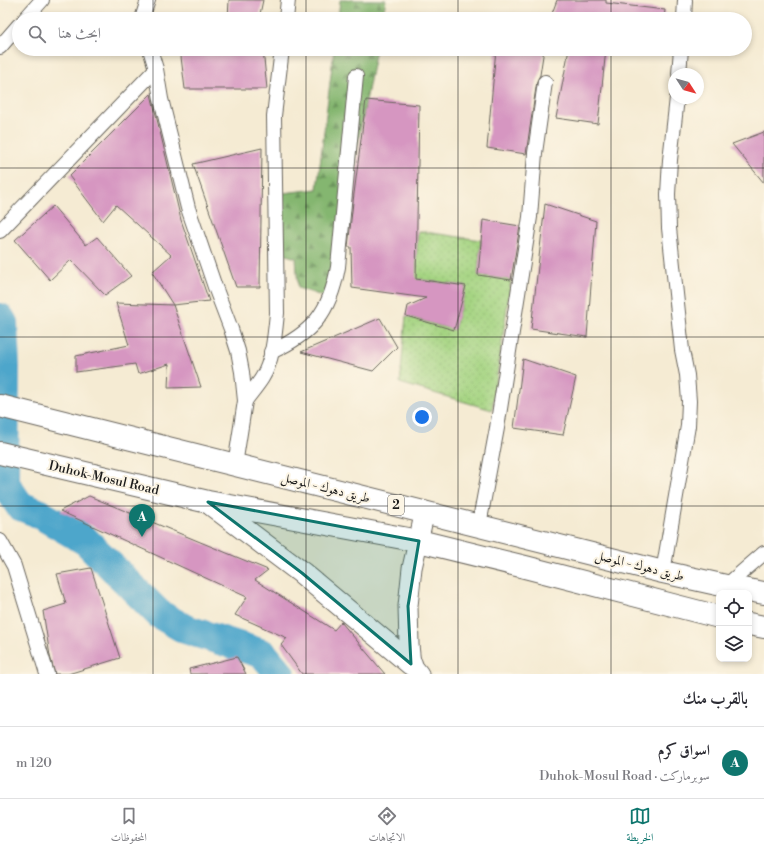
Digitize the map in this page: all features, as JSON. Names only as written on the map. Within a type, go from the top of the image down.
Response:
[{"type":"highway","name":"طريق دهوك - الموصل","points":[[0,406],[663,572],[764,593]]},
{"type":"highway","name":"Duhok-Mosul Road","points":[[0,453],[208,502],[419,541]]},
{"type":"highway","points":[[208,502],[302,573],[415,669]]},
{"type":"highway","points":[[419,541],[716,616]]},
{"type":"highway","points":[[752,625],[764,627]]},
{"type":"main road","points":[[415,669],[409,645],[408,606],[412,568],[424,512]]},
{"type":"street","points":[[31,12],[42,0]]},
{"type":"street","points":[[137,0],[140,12]]},
{"type":"street","points":[[144,12],[148,0]]},
{"type":"street","points":[[287,12],[288,0]]},
{"type":"street","points":[[684,12],[685,0]]},
{"type":"street","points":[[0,47],[12,34]]},
{"type":"street","points":[[152,56],[156,69],[161,100],[188,208],[238,351],[242,372],[244,401],[235,465]]},
{"type":"street","points":[[244,401],[262,378],[271,352],[277,314],[274,116],[281,56]]},
{"type":"street","points":[[679,68],[680,56]]},
{"type":"street","points":[[0,231],[156,69]]},
{"type":"street","points":[[271,352],[287,345],[303,334],[317,320],[328,304],[335,286],[356,76]]},
{"type":"street","points":[[480,525],[530,217],[535,153],[545,82]]},
{"type":"street","points":[[663,572],[688,426],[689,401],[669,228],[668,194],[670,160],[676,104]]},
{"type":"street","points":[[0,541],[14,566],[46,674]]},
{"type":"street","points":[[726,586],[764,553]]},
{"type":"highlighted area","points":[[208,502],[419,541],[408,606],[411,664],[302,573]]},
{"type":"green space","points":[[340,0],[386,0],[383,12],[339,12]]},
{"type":"green space","points":[[333,56],[375,56],[328,298],[298,288],[296,258],[280,253],[283,193],[317,189]]},
{"type":"green space","points":[[418,231],[481,240],[478,275],[511,280],[492,410],[400,383],[406,316],[454,330],[466,286],[415,279]]},
{"type":"building","points":[[229,0],[263,0],[260,12],[228,12]]},
{"type":"building","points":[[557,0],[606,0],[606,3],[665,10],[665,12],[553,12]]},
{"type":"building","points":[[181,56],[264,56],[267,89],[185,89]]},
{"type":"building","points":[[495,56],[543,56],[540,75],[537,81],[526,154],[487,148]]},
{"type":"building","points":[[568,56],[605,56],[598,124],[556,118]]},
{"type":"building","points":[[151,94],[181,220],[209,301],[173,305],[152,272],[171,255],[116,205],[103,221],[69,176]]},
{"type":"building","points":[[366,100],[419,105],[416,279],[466,286],[454,330],[406,316],[408,306],[426,298],[352,288],[351,247],[348,247]]},
{"type":"building","points":[[764,132],[764,183],[732,144]]},
{"type":"building","points":[[262,148],[260,287],[236,287],[193,164]]},
{"type":"building","points":[[545,204],[596,221],[587,337],[531,329]]},
{"type":"building","points":[[53,206],[86,245],[97,237],[131,276],[105,295],[71,260],[50,280],[15,240]]},
{"type":"building","points":[[483,220],[520,226],[511,280],[478,275]]},
{"type":"building","points":[[116,303],[173,305],[201,387],[168,388],[169,364],[138,374],[135,364],[76,372],[76,356],[129,345]]},
{"type":"building","points":[[380,318],[397,347],[373,371],[301,352]]},
{"type":"building","points":[[523,359],[576,377],[563,435],[514,428]]},
{"type":"building","points":[[89,496],[268,570],[255,580],[334,630],[341,622],[385,674],[302,674],[281,645],[287,638],[235,615],[247,597],[60,511]]},
{"type":"building","points":[[91,568],[120,658],[68,674],[55,674],[50,656],[43,611],[66,604],[57,574]]},
{"type":"building","points":[[237,657],[246,674],[190,674],[189,669]]},
{"type":"waterway","points":[[0,318],[3,323],[5,367],[4,482],[20,506],[36,512],[86,541],[159,614],[185,629],[263,654],[280,674]]},
{"type":"place","name":"اسواق كرم","points":[[142,537]]}]
